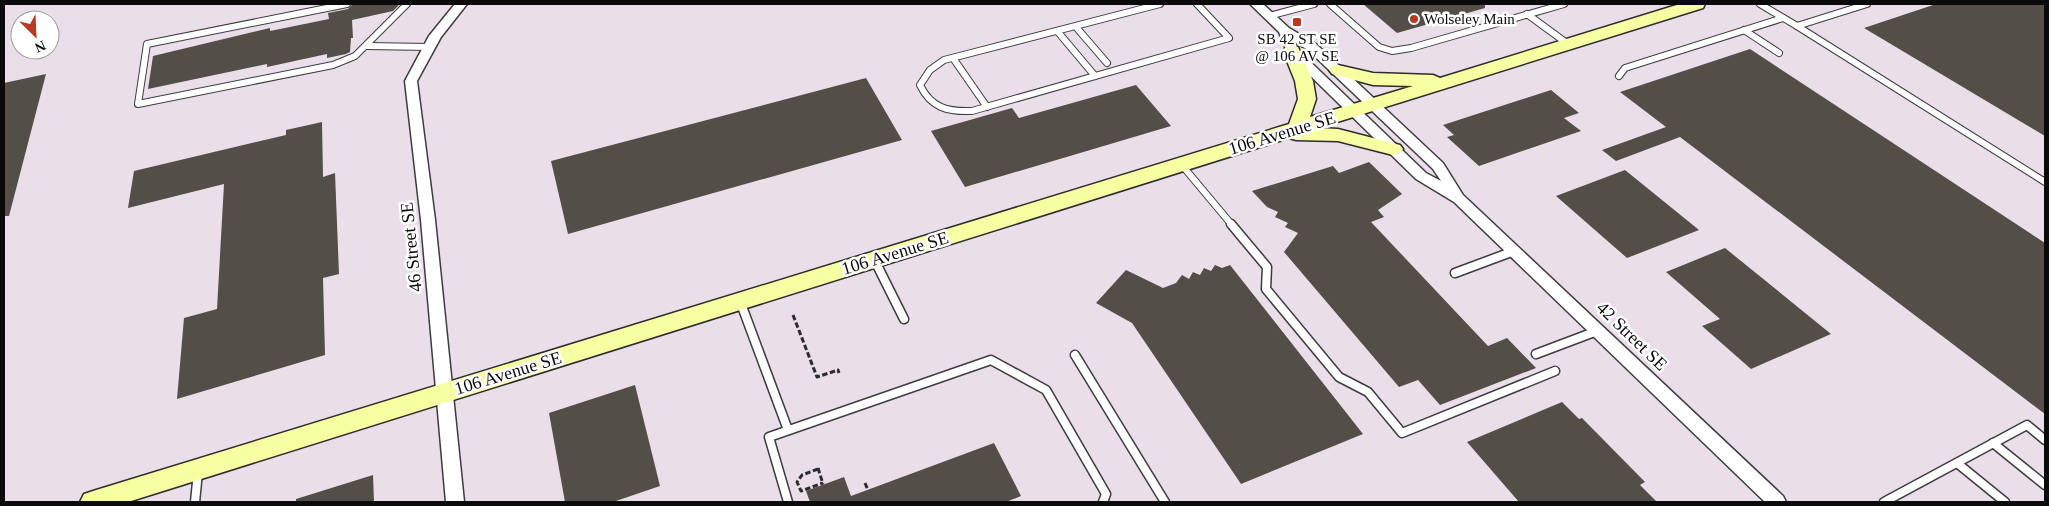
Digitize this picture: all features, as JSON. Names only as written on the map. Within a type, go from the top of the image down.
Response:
[{"type":"street","name":"46 Street SE","points":[[455,502],[428,220],[411,81],[435,36],[461,4]]},
{"type":"street","name":"42 Street SE","points":[[1256,4],[1285,32],[1312,47],[1338,70],[1438,166],[1459,199]]},
{"type":"street","name":"106 Avenue SE","points":[[93,502],[1697,4]]},
{"type":"street","name":"42 Street SE","points":[[1285,32],[1292,51],[1421,176],[1459,199],[1777,502]]},
{"type":"street","points":[[1292,51],[1304,81],[1307,99],[1288,131],[1338,135],[1393,149]]},
{"type":"street","points":[[1338,70],[1373,79],[1448,81]]},
{"type":"lane","points":[[347,4],[147,44],[138,104],[334,65],[355,56],[367,46],[407,4]]},
{"type":"lane","points":[[1160,4],[953,58],[934,65],[926,73],[920,85],[925,97],[939,108],[957,112],[986,107],[1229,38],[1197,4]]},
{"type":"lane","points":[[1269,16],[1314,4]]},
{"type":"lane","points":[[1330,4],[1379,47],[1392,51],[1411,48],[1564,4]]},
{"type":"lane","points":[[1760,4],[2045,182]]},
{"type":"lane","points":[[1798,26],[1867,4]]},
{"type":"lane","points":[[1528,14],[1568,44]]},
{"type":"lane","points":[[1618,76],[1625,68],[1783,18]]},
{"type":"lane","points":[[1076,27],[1107,63]]},
{"type":"lane","points":[[1744,30],[1779,53]]},
{"type":"lane","points":[[1058,32],[1095,76]]},
{"type":"lane","points":[[367,46],[429,47]]},
{"type":"lane","points":[[953,58],[986,107]]},
{"type":"lane","points":[[1181,164],[1267,267],[1266,289],[1339,377],[1368,392],[1402,433],[1555,371]]},
{"type":"lane","points":[[1456,273],[1514,251]]},
{"type":"lane","points":[[874,259],[904,319]]},
{"type":"lane","points":[[740,301],[788,430]]},
{"type":"lane","points":[[1536,354],[1597,331]]},
{"type":"lane","points":[[1074,355],[1165,502]]},
{"type":"lane","points":[[788,502],[769,437],[991,360],[1046,390],[1106,494],[1104,502]]},
{"type":"lane","points":[[1884,502],[2026,425],[2045,440]]},
{"type":"lane","points":[[1993,443],[2045,485]]},
{"type":"lane","points":[[1957,463],[2005,502]]},
{"type":"lane","points":[[196,502],[198,470]]},
{"type":"path","points":[[793,315],[817,377],[838,370],[839,373]]},
{"type":"path","points":[[807,351],[812,349]]},
{"type":"path","points":[[818,468],[823,484],[801,491],[797,482],[802,475],[818,468]]},
{"type":"path","points":[[865,483],[868,490]]},
{"type":"shaded area","points":[[4,4],[2045,4],[2045,502],[4,502]]},
{"type":"building","name":"Wolseley Main","points":[[1363,4],[1485,4],[1485,8],[1397,33]]},
{"type":"building","points":[[1936,4],[2045,4],[2045,136],[1864,28]]},
{"type":"building","points":[[352,5],[399,5],[393,11],[352,20],[353,38],[351,38],[350,52],[346,54],[327,58],[327,54],[267,67],[267,64],[148,89],[153,56],[270,28],[270,31],[329,19],[328,13],[348,9]]},
{"type":"building","points":[[1750,49],[2045,243],[2045,414],[1680,137],[1616,161],[1602,150],[1666,127],[1620,92]]},
{"type":"building","points":[[46,74],[9,216],[4,216],[4,83]]},
{"type":"building","points":[[866,78],[902,140],[568,234],[551,161]]},
{"type":"building","points":[[1136,85],[1171,126],[965,187],[931,131],[1012,108],[1019,118]]},
{"type":"building","points":[[1551,90],[1579,113],[1564,118],[1581,131],[1479,166],[1447,137],[1454,135],[1443,125]]},
{"type":"building","points":[[322,122],[323,177],[335,173],[339,274],[323,278],[325,355],[177,399],[184,318],[217,309],[224,184],[128,208],[134,171],[286,135],[286,130]]},
{"type":"building","points":[[1369,162],[1402,194],[1378,210],[1384,217],[1371,222],[1488,346],[1507,338],[1536,368],[1440,405],[1418,380],[1399,387],[1284,252],[1298,233],[1285,227],[1288,223],[1275,217],[1278,212],[1267,207],[1252,191],[1333,166],[1339,173]]},
{"type":"building","points":[[1625,170],[1699,230],[1627,258],[1556,196]]},
{"type":"building","points":[[1725,248],[1831,334],[1751,369],[1702,326],[1720,319],[1666,272]]},
{"type":"building","points":[[1215,265],[1222,268],[1230,265],[1363,434],[1241,484],[1132,323],[1096,303],[1126,270],[1163,288],[1176,283],[1182,275],[1189,279],[1193,272],[1200,275],[1204,268],[1211,271]]},
{"type":"building","points":[[635,385],[660,486],[613,502],[565,502],[549,413]]},
{"type":"building","points":[[1562,402],[1579,419],[1582,418],[1645,482],[1640,485],[1657,502],[1519,502],[1467,442]]},
{"type":"building","points":[[994,443],[1021,496],[1006,502],[810,502],[806,491],[844,477],[851,496]]},
{"type":"building","points":[[373,475],[374,502],[296,502],[296,499]]},
{"type":"place","name":"Wolseley Main","points":[[1414,19]]},
{"type":"place","name":"SB 42 ST SE @ 106 AV SE","points":[[1297,22]]}]
